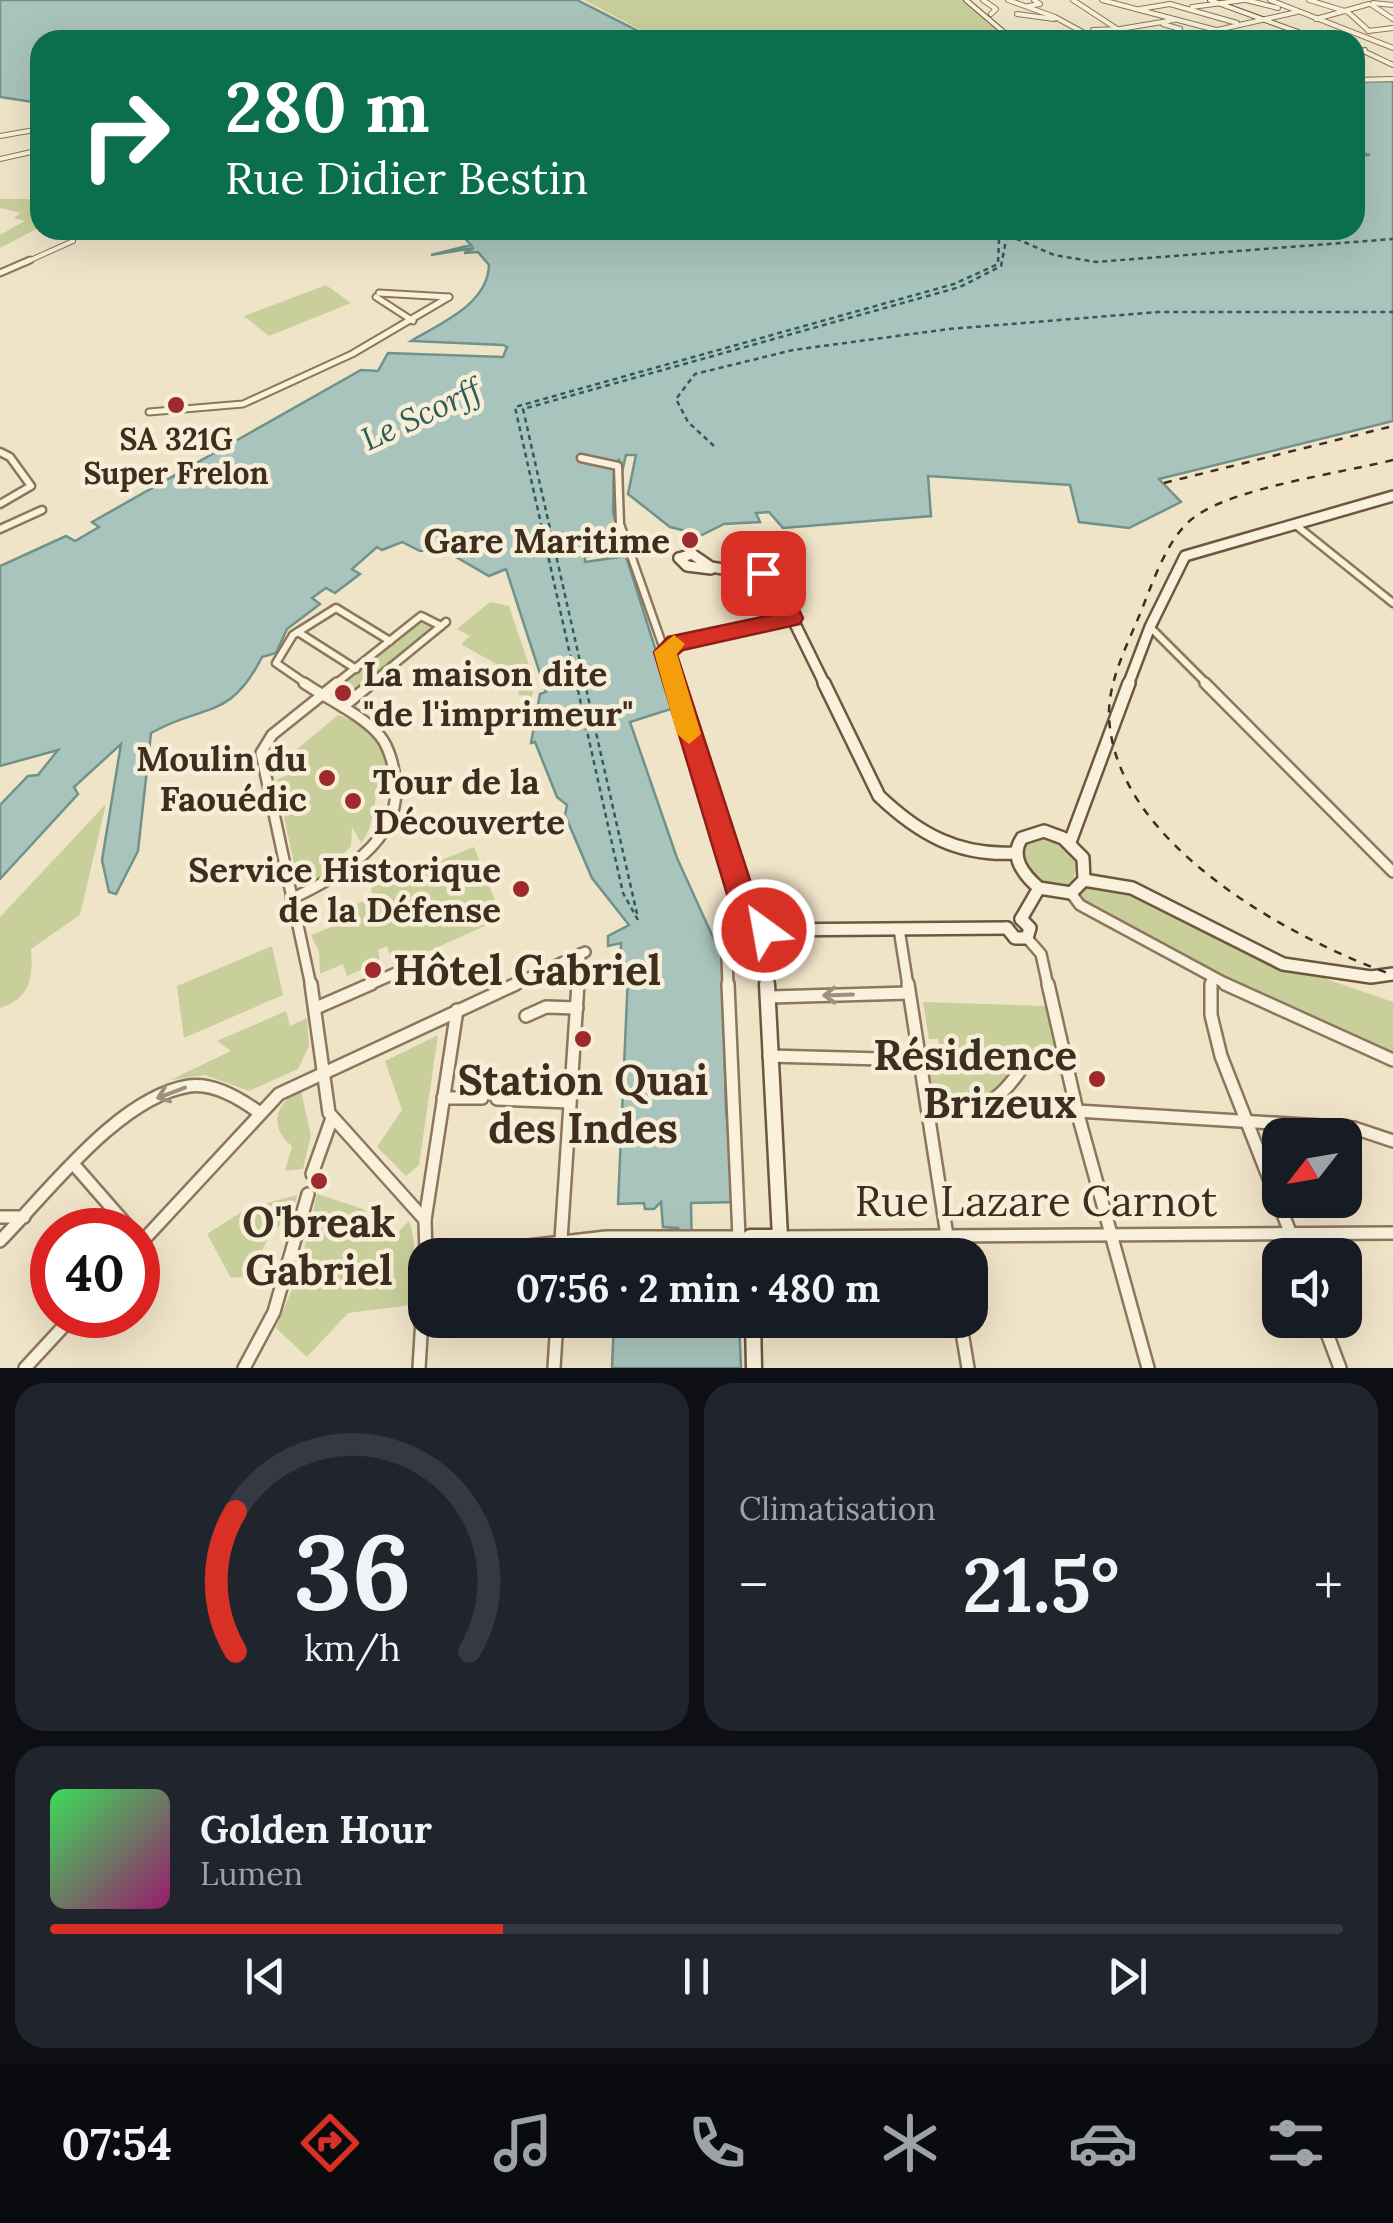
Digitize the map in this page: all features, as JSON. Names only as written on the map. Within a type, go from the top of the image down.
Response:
[{"type":"street","points":[[983,0],[996,9],[991,14]]},
{"type":"street","points":[[1008,0],[1089,30]]},
{"type":"street","points":[[1023,7],[1040,4],[1034,0]]},
{"type":"street","points":[[1073,0],[1120,29]]},
{"type":"street","points":[[1082,5],[1100,0],[1223,30]]},
{"type":"street","points":[[1210,0],[1294,30]]},
{"type":"street","points":[[1188,9],[1245,0],[1296,10]]},
{"type":"street","points":[[1270,0],[1347,30]]},
{"type":"street","points":[[1309,0],[1347,13],[1369,31]]},
{"type":"street","points":[[1353,0],[1393,5]]},
{"type":"street","points":[[969,1],[1002,30]]},
{"type":"street","points":[[1316,18],[1347,13],[1369,2]]},
{"type":"street","points":[[1369,2],[1393,19]]},
{"type":"street","points":[[1138,10],[1167,4],[1236,23]]},
{"type":"street","points":[[1092,11],[1116,6]]},
{"type":"street","points":[[1274,7],[1282,6]]},
{"type":"street","points":[[1208,30],[1296,10]]},
{"type":"street","points":[[1017,14],[1036,20],[1058,18]]},
{"type":"street","points":[[1106,30],[1174,20]]},
{"type":"street","points":[[1163,24],[1180,29]]},
{"type":"street","points":[[1223,26],[1232,30]]},
{"type":"street","points":[[1078,27],[1089,30]]},
{"type":"street","points":[[1365,32],[1393,28]]},
{"type":"street","points":[[1365,38],[1393,49]]},
{"type":"street","points":[[1365,47],[1393,49]]},
{"type":"street","points":[[1365,50],[1393,65]]},
{"type":"street","points":[[1365,79],[1393,78]]},
{"type":"street","points":[[0,136],[30,131]]},
{"type":"street","points":[[0,159],[30,152]]},
{"type":"street","points":[[0,273],[73,241]]},
{"type":"street","points":[[149,412],[243,404],[413,321],[449,297],[378,295],[413,321]]},
{"type":"street","points":[[0,452],[10,456],[31,486],[24,494],[0,504]]},
{"type":"street","points":[[581,458],[618,466],[620,524],[665,652],[747,914],[764,937],[780,1237]]},
{"type":"street","points":[[1070,842],[1150,627],[1182,560],[1393,496]]},
{"type":"street","points":[[0,528],[42,510]]},
{"type":"street","points":[[1297,526],[1393,603]]},
{"type":"street","points":[[684,554],[692,554],[712,567],[772,577],[688,566],[679,561],[684,554]]},
{"type":"street","points":[[772,577],[879,796],[902,817],[953,850],[980,855],[1014,853],[1030,832],[1050,832],[1070,842],[1083,858],[1084,880],[1071,892]]},
{"type":"street","points":[[291,899],[330,880],[368,852],[395,812],[398,784],[391,753],[380,736],[276,664],[298,632],[336,608],[390,641]]},
{"type":"street","points":[[344,708],[444,624],[424,613],[262,746],[316,1008],[322,1073],[332,1118],[425,1220]]},
{"type":"street","points":[[665,652],[676,643],[793,618]]},
{"type":"street","points":[[1150,627],[1393,872]]},
{"type":"street","points":[[298,632],[356,669]]},
{"type":"street","points":[[1014,853],[1020,871],[1039,888],[1071,892],[1080,905],[1212,978],[1393,1060]]},
{"type":"street","points":[[1084,880],[1132,888],[1283,964],[1371,977],[1393,974]]},
{"type":"street","points":[[1021,919],[1039,888]]},
{"type":"street","points":[[1007,928],[1012,919],[1021,919],[1030,928],[1028,938]]},
{"type":"street","points":[[662,1238],[744,1237],[727,957],[764,937],[1007,928],[1016,938],[1028,938]]},
{"type":"street","points":[[899,929],[947,1238]]},
{"type":"street","points":[[1028,938],[1041,954],[1077,1111],[1148,1368]]},
{"type":"street","points":[[160,1220],[279,1094],[582,953],[562,1238]]},
{"type":"street","points":[[316,1008],[426,960]]},
{"type":"street","points":[[1212,978],[1208,1003],[1238,1108],[1292,1236]]},
{"type":"street","points":[[767,997],[909,993]]},
{"type":"street","points":[[526,1016],[546,1008],[576,1008]]},
{"type":"street","points":[[426,1238],[456,1010]]},
{"type":"street","points":[[769,1056],[920,1060]]},
{"type":"street","points":[[928,1112],[972,1112],[994,1105],[1026,1062],[1068,1060]]},
{"type":"street","points":[[0,1241],[127,1117],[175,1090],[192,1086],[217,1090],[260,1113]]},
{"type":"street","points":[[444,1098],[482,1098]]},
{"type":"street","points":[[496,1099],[569,1102]]},
{"type":"street","points":[[1077,1111],[1354,1128],[1393,1140]]},
{"type":"street","points":[[312,1174],[332,1118]]},
{"type":"street","points":[[76,1167],[112,1208]]},
{"type":"street","points":[[244,1368],[274,1312],[308,1194]]},
{"type":"street","points":[[0,1218],[8,1214],[24,1217]]},
{"type":"street","name":"Rue Lazare Carnot","points":[[744,1237],[1292,1236],[1393,1232]]},
{"type":"street","points":[[31,1366],[55,1338]]},
{"type":"street","points":[[418,1368],[420,1338]]},
{"type":"street","points":[[554,1368],[555,1338]]},
{"type":"street","points":[[753,1338],[754,1368]]},
{"type":"street","points":[[963,1338],[968,1368]]},
{"type":"street","points":[[1329,1338],[1340,1368]]},
{"type":"green space","points":[[584,0],[963,0],[981,10],[1000,30],[641,30]]},
{"type":"green space","points":[[0,199],[30,199],[30,232],[0,248],[0,235],[25,221],[14,218],[21,213],[0,208]]},
{"type":"green space","points":[[326,285],[351,303],[269,336],[244,316]]},
{"type":"green space","points":[[490,602],[509,606],[535,683],[531,701],[530,696],[518,695],[522,679],[461,644],[470,636],[457,629]]},
{"type":"green space","points":[[422,619],[436,628],[358,692],[344,682]]},
{"type":"green space","points":[[338,715],[371,735],[392,772],[382,774],[366,837],[361,843],[352,827],[351,846],[324,875],[303,887],[298,882],[276,780],[290,774],[289,756]]},
{"type":"green space","points":[[106,804],[80,915],[31,949],[32,968],[24,992],[0,1008],[0,917]]},
{"type":"green space","points":[[1040,837],[1062,843],[1076,860],[1074,879],[1069,883],[1056,886],[1035,881],[1020,854],[1025,843]]},
{"type":"green space","points":[[474,847],[502,918],[394,967],[387,946],[378,950],[380,962],[347,976],[343,964],[320,974],[319,952],[311,935],[334,926],[331,914],[364,901],[367,911],[376,908],[371,888]]},
{"type":"green space","points":[[1084,880],[1132,888],[1283,964],[1393,1002],[1393,1060],[1212,978],[1080,905],[1071,893]]},
{"type":"green space","points":[[272,946],[283,995],[184,1038],[177,986]]},
{"type":"green space","points":[[923,1002],[1047,1006],[1057,1056],[1020,1058],[994,1097],[935,1097],[927,1061],[942,1060],[938,1039],[929,1039]]},
{"type":"green space","points":[[286,1011],[290,1026],[307,1018],[309,1046],[298,1069],[249,1091],[205,1075],[170,1080],[231,1051],[217,1041]]},
{"type":"green space","points":[[438,1035],[419,1165],[406,1176],[377,1147],[402,1110],[385,1061]]},
{"type":"green space","points":[[301,1091],[311,1135],[303,1169],[285,1171],[292,1146],[280,1131],[278,1116],[285,1102]]},
{"type":"green space","points":[[317,1194],[363,1209],[393,1237],[409,1221],[413,1238],[408,1238],[408,1305],[348,1313],[307,1357],[276,1328],[299,1272]]},
{"type":"green space","points":[[297,1195],[292,1217],[271,1232],[250,1276],[231,1278],[207,1234],[246,1209]]},
{"type":"water","points":[[0,0],[577,0],[636,30],[30,30],[30,102],[0,97]]},
{"type":"water","name":"Le Scorff","points":[[1365,81],[1393,81],[1393,421],[1159,479],[1181,502],[1129,528],[1079,522],[1070,485],[928,476],[931,516],[783,528],[769,512],[756,513],[760,522],[724,524],[702,535],[670,527],[628,494],[636,455],[626,455],[622,472],[619,460],[614,464],[613,512],[624,550],[585,557],[585,562],[626,556],[674,708],[630,722],[677,858],[722,957],[726,1110],[735,1202],[691,1203],[692,1238],[678,1238],[678,1228],[663,1227],[661,1202],[654,1209],[645,1209],[644,1203],[618,1204],[628,975],[620,974],[621,943],[608,946],[608,936],[629,925],[592,878],[565,815],[567,805],[557,797],[535,742],[531,743],[540,694],[546,692],[506,569],[489,576],[442,549],[420,551],[402,542],[382,550],[377,547],[352,569],[360,574],[335,593],[326,588],[312,598],[320,604],[287,629],[276,653],[262,657],[239,692],[214,708],[151,733],[138,851],[116,894],[109,892],[102,860],[121,744],[74,787],[78,794],[0,879],[0,805],[28,776],[38,775],[58,750],[0,766],[0,566],[66,536],[75,541],[99,527],[92,522],[361,370],[378,371],[388,353],[503,357],[507,347],[503,345],[411,341],[461,311],[487,279],[489,265],[478,252],[464,253],[474,248],[431,255],[471,245],[466,240],[1365,240],[1365,155],[1370,155],[1365,154]]},
{"type":"water","points":[[613,1338],[740,1338],[741,1368],[612,1368]]},
{"type":"ferry route","points":[[1019,240],[1054,255],[1096,262],[1393,239]]},
{"type":"ferry route","points":[[638,920],[623,893],[515,407],[954,284],[998,264],[999,240]]},
{"type":"ferry route","points":[[637,914],[523,409],[960,287],[1001,266],[1006,240]]},
{"type":"ferry route","points":[[714,446],[688,422],[676,399],[695,374],[793,350],[949,329],[1158,312],[1393,312]]},
{"type":"railway","points":[[1164,483],[1393,426]]},
{"type":"railway","points":[[1393,460],[1237,497],[1185,525],[1160,564],[1123,655],[1111,692],[1109,716],[1118,762],[1141,805],[1174,844],[1214,879],[1259,910],[1305,937],[1393,975]]},
{"type":"slow traffic","points":[[674,644],[665,652],[668,670],[689,734]]},
{"type":"place","name":"SA 321G Super Frelon","points":[[176,405]]},
{"type":"place","name":"Gare Maritime","points":[[690,540]]},
{"type":"place","name":"La maison dite \"de l'imprimeur\"","points":[[343,693]]},
{"type":"place","name":"Moulin du Faouédic","points":[[327,778]]},
{"type":"place","name":"Tour de la Découverte","points":[[353,801]]},
{"type":"place","name":"Service Historique de la Défense","points":[[521,889]]},
{"type":"place","name":"Hôtel Gabriel","points":[[373,970]]},
{"type":"place","name":"Station Quai des Indes","points":[[583,1039]]},
{"type":"place","name":"Résidence Brizeux","points":[[1097,1079]]},
{"type":"place","name":"O'break Gabriel","points":[[319,1181]]},
{"type":"route","points":[[763,573],[778,585],[793,618],[676,643],[665,652],[747,914],[752,925],[764,930]]}]
